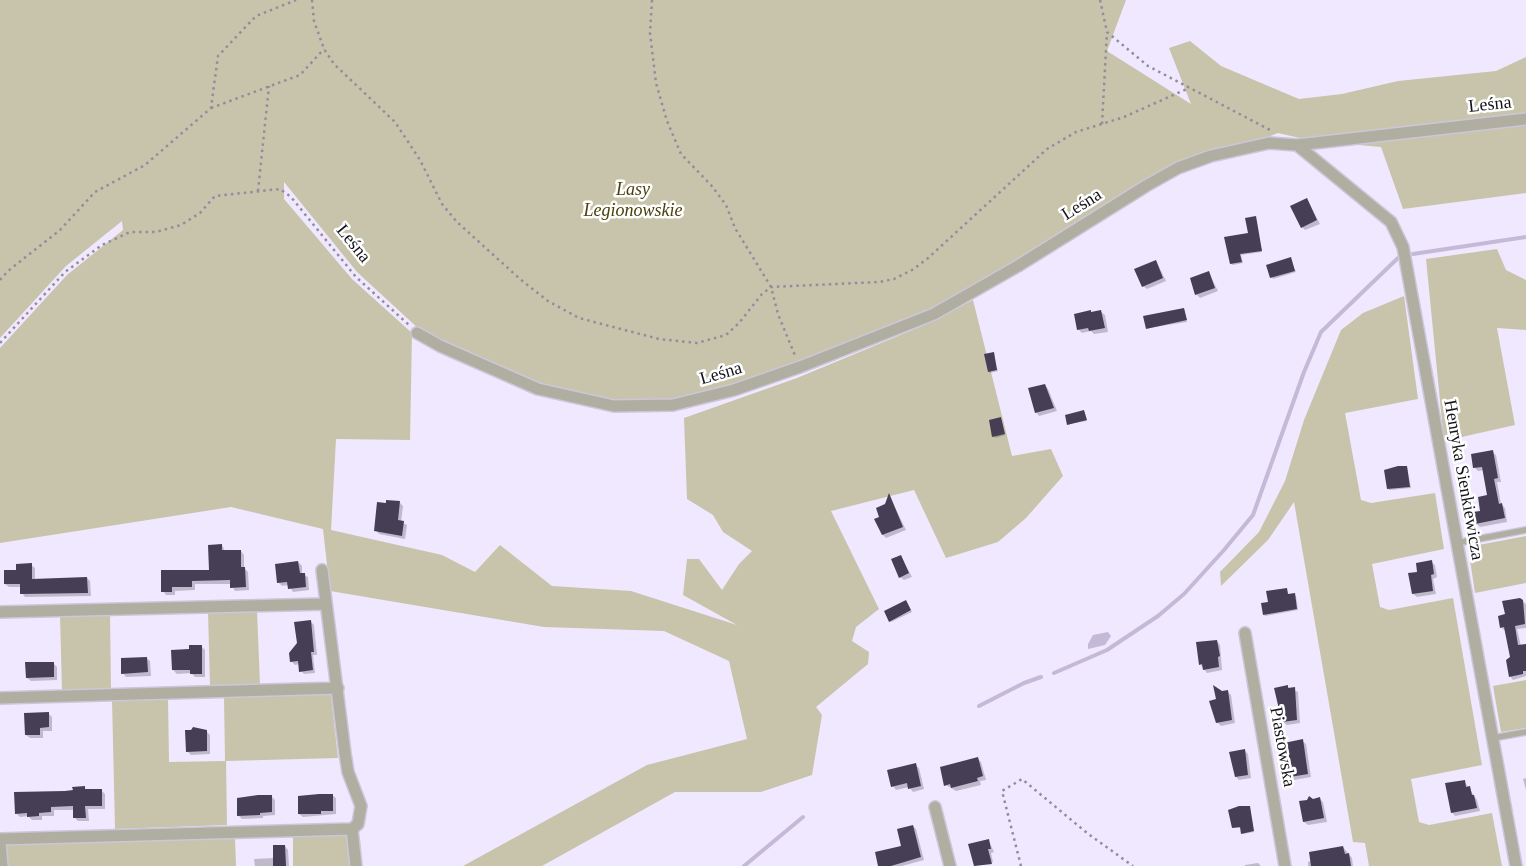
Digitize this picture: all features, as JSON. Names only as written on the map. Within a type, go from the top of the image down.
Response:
[{"type":"street","name":"Leśna","points":[[417,333],[440,346],[538,389],[614,406],[673,405],[734,390],[800,367],[934,314],[1018,266],[1178,168],[1211,156],[1270,143],[1297,145],[1526,119]]},
{"type":"street","name":"Henryka Sienkiewicza","points":[[1297,145],[1391,222],[1403,247],[1516,866]]},
{"type":"street","points":[[0,839],[352,829],[358,824],[361,806],[348,772],[322,570]]},
{"type":"street","points":[[0,612],[326,604]]},
{"type":"street","name":"Piastowska","points":[[1245,633],[1285,866]]},
{"type":"street","points":[[0,698],[338,688]]},
{"type":"street","points":[[935,807],[950,866]]},
{"type":"street","points":[[352,829],[356,866]]},
{"type":"street","points":[[0,843],[2,866]]},
{"type":"lane","points":[[1457,543],[1526,530]]},
{"type":"lane","points":[[1493,738],[1526,732]]},
{"type":"path","points":[[211,108],[218,56],[256,16],[296,0]]},
{"type":"path","points":[[312,0],[314,21],[324,49],[334,64],[395,122],[420,160],[442,204],[457,222],[520,279],[548,301],[579,318],[659,339],[697,343],[726,335],[740,323],[762,294],[771,287],[879,282],[894,279],[912,270],[1047,148],[1076,132],[1124,117],[1190,88]]},
{"type":"path","points":[[652,0],[650,33],[656,83],[667,121],[681,154],[712,185],[726,205],[735,228],[771,287],[781,320],[800,367]]},
{"type":"path","points":[[1100,0],[1103,5]]},
{"type":"path","points":[[1102,124],[1107,32],[1104,0]]},
{"type":"path","points":[[1107,32],[1148,66],[1231,107],[1297,145]]},
{"type":"path","points":[[0,280],[8,271],[60,230],[95,192],[145,165],[211,108],[300,75],[324,49]]},
{"type":"path","points":[[258,191],[269,86]]},
{"type":"path","name":"Leśna","points":[[0,343],[65,272],[102,245],[130,232],[156,232],[181,225],[200,213],[215,196],[280,189],[291,197],[356,277],[417,333]]},
{"type":"path","points":[[1020,866],[1002,791],[1022,779],[1086,833],[1133,866]]},
{"type":"green space","name":"Lasy Legionowskie","points":[[0,0],[1126,0],[1107,51],[1191,104],[1169,48],[1190,41],[1221,66],[1299,99],[1342,94],[1398,81],[1496,71],[1526,57],[1526,193],[1403,209],[1381,147],[1313,141],[1278,133],[1186,169],[921,314],[733,387],[670,401],[616,403],[532,385],[420,330],[357,272],[284,182],[284,199],[352,279],[412,333],[410,440],[336,439],[331,530],[442,555],[475,572],[500,545],[552,586],[631,591],[737,625],[683,595],[687,559],[699,559],[722,590],[739,564],[752,551],[723,532],[713,515],[687,499],[684,418],[797,378],[922,326],[973,300],[1012,456],[1051,449],[1063,476],[1026,518],[998,542],[946,558],[914,490],[831,511],[879,609],[856,627],[852,641],[869,652],[868,664],[816,707],[822,715],[812,775],[761,792],[675,792],[542,866],[463,866],[647,765],[747,739],[729,661],[664,631],[544,627],[330,591],[323,529],[231,507],[0,543],[0,348],[67,275],[123,230],[122,221],[66,266],[0,338]]},
{"type":"green space","points":[[1497,249],[1506,270],[1526,280],[1526,330],[1497,328],[1515,425],[1444,441],[1426,259]]},
{"type":"green space","points":[[1404,296],[1418,399],[1345,413],[1361,500],[1371,503],[1435,493],[1444,549],[1372,564],[1380,607],[1389,610],[1453,598],[1482,765],[1411,779],[1419,822],[1429,825],[1492,813],[1502,866],[1369,866],[1365,843],[1353,842],[1294,502],[1268,540],[1221,586],[1220,572],[1259,532],[1285,481],[1304,420],[1341,330],[1363,313]]},
{"type":"green space","points":[[1526,536],[1526,583],[1475,593],[1468,547]]},
{"type":"green space","points":[[257,610],[260,685],[210,686],[208,611]]},
{"type":"green space","points":[[110,614],[111,689],[62,691],[60,615]]},
{"type":"green space","points":[[1526,680],[1526,728],[1501,732],[1493,686]]},
{"type":"green space","points":[[328,693],[331,695],[338,758],[226,761],[227,825],[115,829],[112,699],[168,697],[169,762],[225,761],[224,696]]},
{"type":"green space","points":[[347,834],[351,866],[293,866],[293,836]]},
{"type":"green space","points":[[235,837],[236,866],[5,866],[5,847],[9,843]]},
{"type":"shaded area","points":[[1108,632],[1111,636],[1105,645],[1088,649],[1088,644],[1093,635]]},
{"type":"building","points":[[1307,198],[1317,220],[1301,228],[1290,206]]},
{"type":"building","points":[[1256,216],[1262,251],[1240,254],[1242,262],[1230,264],[1224,237],[1248,233],[1245,218]]},
{"type":"building","points":[[1291,257],[1295,271],[1270,278],[1266,265]]},
{"type":"building","points":[[1156,260],[1163,278],[1142,287],[1134,269]]},
{"type":"building","points":[[1209,271],[1215,288],[1195,295],[1190,278]]},
{"type":"building","points":[[1184,308],[1187,320],[1146,329],[1143,316]]},
{"type":"building","points":[[1091,310],[1091,312],[1101,310],[1105,328],[1089,331],[1088,328],[1077,330],[1074,314]]},
{"type":"building","points":[[994,352],[997,370],[988,372],[984,354]]},
{"type":"building","points":[[1045,384],[1054,408],[1035,413],[1028,388]]},
{"type":"building","points":[[1084,410],[1087,420],[1067,425],[1065,415]]},
{"type":"building","points":[[1001,417],[1005,434],[992,437],[989,420]]},
{"type":"building","points":[[1493,450],[1498,478],[1494,479],[1499,504],[1502,503],[1505,518],[1475,524],[1473,512],[1480,511],[1478,497],[1487,495],[1482,467],[1473,468],[1471,454]]},
{"type":"building","points":[[1398,466],[1407,466],[1410,487],[1387,489],[1384,470]]},
{"type":"building","points":[[889,493],[903,527],[882,535],[874,519],[879,517],[876,508],[885,504]]},
{"type":"building","points":[[386,500],[400,501],[398,520],[404,521],[402,536],[374,531],[377,502],[386,503]]},
{"type":"building","points":[[222,544],[222,550],[241,550],[241,567],[245,567],[246,587],[230,588],[230,580],[192,581],[192,587],[172,587],[172,592],[161,592],[161,570],[209,570],[208,545]]},
{"type":"building","points":[[901,555],[909,573],[899,578],[891,559]]},
{"type":"building","points":[[1432,560],[1434,574],[1431,575],[1433,591],[1412,594],[1408,573],[1417,572],[1416,563]]},
{"type":"building","points":[[298,561],[300,573],[305,573],[306,587],[288,589],[287,582],[277,583],[275,564]]},
{"type":"building","points":[[32,563],[32,579],[87,577],[88,593],[20,594],[20,584],[4,584],[4,570],[16,570],[16,564]]},
{"type":"building","points":[[1287,588],[1288,594],[1295,593],[1297,609],[1263,615],[1261,603],[1268,602],[1266,591]]},
{"type":"building","points":[[1520,598],[1523,600],[1525,624],[1515,626],[1518,645],[1526,644],[1526,671],[1523,671],[1523,674],[1509,677],[1506,660],[1510,657],[1504,627],[1500,628],[1498,616],[1505,614],[1502,601]]},
{"type":"building","points":[[906,600],[911,610],[889,622],[884,611]]},
{"type":"building","points":[[311,620],[314,652],[311,652],[313,670],[299,672],[298,661],[290,662],[289,653],[297,643],[294,622]]},
{"type":"building","points":[[1217,640],[1220,656],[1218,657],[1219,667],[1203,670],[1202,664],[1199,665],[1196,642]]},
{"type":"building","points":[[189,645],[202,645],[202,674],[190,674],[190,670],[172,670],[171,650],[189,649]]},
{"type":"building","points":[[147,657],[148,672],[121,674],[121,658]]},
{"type":"building","points":[[25,662],[54,662],[54,677],[26,678]]},
{"type":"building","points":[[1213,685],[1222,691],[1228,690],[1232,720],[1216,723],[1209,701],[1216,699]]},
{"type":"building","points":[[1288,685],[1288,688],[1295,687],[1297,720],[1282,722],[1274,688]]},
{"type":"building","points":[[49,712],[49,727],[40,728],[40,735],[25,735],[24,713]]},
{"type":"building","points":[[193,727],[207,730],[207,751],[186,752],[185,730],[191,730]]},
{"type":"building","points":[[1303,739],[1308,774],[1290,777],[1284,743]]},
{"type":"building","points":[[1245,749],[1248,775],[1235,777],[1229,752]]},
{"type":"building","points":[[978,757],[983,776],[977,778],[978,781],[951,788],[950,784],[944,786],[940,767]]},
{"type":"building","points":[[916,763],[921,786],[908,789],[907,783],[891,787],[887,770]]},
{"type":"building","points":[[1465,780],[1466,787],[1470,786],[1472,795],[1474,795],[1477,808],[1451,813],[1445,783]]},
{"type":"building","points":[[85,786],[85,789],[102,789],[102,806],[85,806],[86,818],[73,818],[73,806],[51,807],[51,812],[39,813],[39,816],[27,817],[27,813],[15,814],[14,792],[65,791],[73,790],[72,787]]},
{"type":"building","points":[[333,794],[333,811],[321,811],[321,814],[298,814],[298,796]]},
{"type":"building","points":[[272,795],[272,812],[260,813],[260,815],[237,816],[237,798]]},
{"type":"building","points":[[1309,796],[1313,799],[1320,797],[1324,818],[1303,822],[1299,801],[1307,800]]},
{"type":"building","points":[[1239,806],[1250,806],[1254,831],[1241,834],[1240,827],[1232,828],[1228,810]]},
{"type":"building","points":[[913,825],[921,857],[891,866],[878,866],[875,852],[901,846],[897,829]]},
{"type":"building","points":[[989,839],[991,849],[988,849],[992,864],[974,866],[968,844]]},
{"type":"building","points":[[273,845],[285,845],[286,866],[273,866]]},
{"type":"building","points":[[1343,846],[1345,854],[1349,853],[1351,866],[1311,866],[1309,852]]},
{"type":"waterway","points":[[1413,254],[1526,237]]},
{"type":"waterway","points":[[1054,673],[1107,650],[1158,616],[1184,594],[1224,550],[1253,515],[1304,372],[1321,332],[1398,258]]},
{"type":"waterway","points":[[979,706],[1024,683],[1041,677]]},
{"type":"waterway","points":[[744,866],[803,817]]}]
